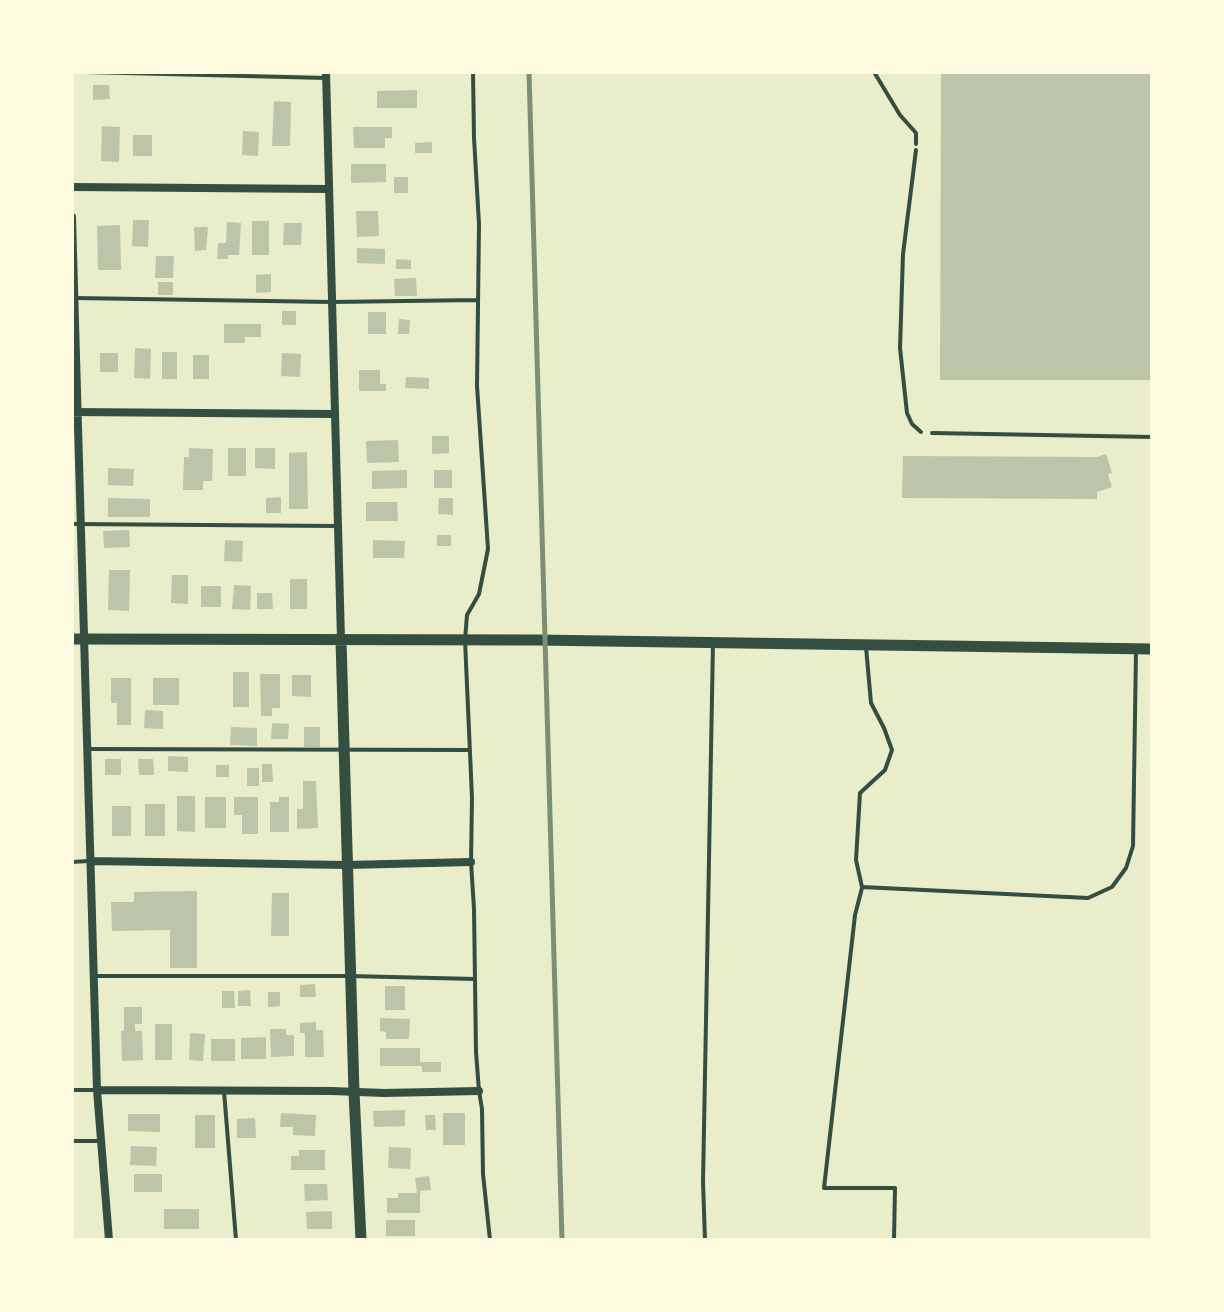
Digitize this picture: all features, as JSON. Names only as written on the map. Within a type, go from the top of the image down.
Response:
[{"type":"street","points":[[326,75],[350,976],[361,1240]]},
{"type":"street","points":[[72,187],[328,189]]},
{"type":"street","points":[[72,217],[78,639],[87,749],[97,1090],[109,1240]]},
{"type":"street","points":[[75,412],[334,414]]},
{"type":"street","points":[[78,639],[465,640],[1152,649]]},
{"type":"street","points":[[90,861],[347,865],[471,862]]},
{"type":"street","points":[[97,1090],[479,1091]]},
{"type":"lane","points":[[85,72],[326,75]]},
{"type":"lane","points":[[473,72],[479,224],[477,386],[488,549],[479,594],[467,615],[465,640],[479,1091],[490,1240]]},
{"type":"lane","points":[[874,72],[900,115],[916,133],[916,144]]},
{"type":"lane","points":[[916,150],[903,254],[900,348],[907,413],[912,424],[921,432]]},
{"type":"lane","points":[[73,298],[332,302],[478,300]]},
{"type":"lane","points":[[932,433],[1152,437]]},
{"type":"lane","points":[[77,524],[337,526]]},
{"type":"lane","points":[[705,1240],[703,1182],[713,643]]},
{"type":"lane","points":[[866,644],[871,703],[892,750],[885,770],[860,793],[856,860],[862,887],[855,915],[824,1188],[895,1188],[894,1240]]},
{"type":"lane","points":[[862,887],[1088,898],[1112,887],[1126,868],[1133,846],[1136,649]]},
{"type":"lane","points":[[87,749],[469,750]]},
{"type":"lane","points":[[72,862],[90,861]]},
{"type":"lane","points":[[94,976],[475,979]]},
{"type":"lane","points":[[72,1090],[97,1090]]},
{"type":"lane","points":[[224,1090],[236,1240]]},
{"type":"lane","points":[[72,1141],[101,1141]]},
{"type":"building","points":[[941,72],[1152,72],[1152,380],[940,380]]},
{"type":"building","points":[[93,85],[109,85],[110,99],[93,100]]},
{"type":"building","points":[[417,90],[417,108],[377,108],[377,91]]},
{"type":"building","points":[[274,101],[291,102],[290,146],[272,146]]},
{"type":"building","points":[[102,126],[120,127],[119,162],[101,161]]},
{"type":"building","points":[[353,127],[392,127],[392,138],[385,138],[385,148],[354,148]]},
{"type":"building","points":[[243,131],[259,132],[258,156],[242,155]]},
{"type":"building","points":[[133,135],[152,135],[152,156],[133,156]]},
{"type":"building","points":[[432,142],[432,153],[415,153],[415,143]]},
{"type":"building","points":[[351,164],[386,164],[386,182],[351,183]]},
{"type":"building","points":[[394,177],[408,177],[408,193],[394,193]]},
{"type":"building","points":[[356,211],[378,211],[379,236],[357,237]]},
{"type":"building","points":[[133,220],[149,220],[148,247],[132,246]]},
{"type":"building","points":[[252,221],[269,221],[269,255],[252,255]]},
{"type":"building","points":[[227,222],[241,223],[239,255],[217,259],[218,243],[226,243]]},
{"type":"building","points":[[284,223],[302,223],[301,245],[283,245]]},
{"type":"building","points":[[120,225],[121,270],[98,270],[97,226]]},
{"type":"building","points":[[194,227],[208,227],[206,250],[195,251]]},
{"type":"building","points":[[357,248],[385,249],[385,264],[357,263]]},
{"type":"building","points":[[156,256],[174,256],[173,278],[155,278]]},
{"type":"building","points":[[396,259],[411,260],[411,269],[396,269]]},
{"type":"building","points":[[271,274],[271,292],[256,293],[256,275]]},
{"type":"building","points":[[416,278],[417,296],[395,296],[394,279]]},
{"type":"building","points":[[158,282],[173,282],[173,295],[158,295]]},
{"type":"building","points":[[282,311],[296,311],[296,325],[282,325]]},
{"type":"building","points":[[368,312],[386,312],[386,334],[368,334]]},
{"type":"building","points":[[399,319],[410,320],[409,334],[398,334]]},
{"type":"building","points":[[224,324],[261,324],[261,337],[245,337],[245,343],[224,343]]},
{"type":"building","points":[[135,348],[151,349],[150,379],[134,378]]},
{"type":"building","points":[[162,352],[177,352],[177,379],[162,379]]},
{"type":"building","points":[[100,353],[118,353],[118,372],[100,372]]},
{"type":"building","points":[[282,353],[301,354],[300,377],[281,376]]},
{"type":"building","points":[[193,355],[209,355],[209,379],[193,379]]},
{"type":"building","points":[[359,370],[380,370],[380,384],[386,384],[386,391],[359,391]]},
{"type":"building","points":[[406,377],[429,378],[429,389],[405,388]]},
{"type":"building","points":[[432,436],[449,436],[449,453],[432,454]]},
{"type":"building","points":[[398,440],[399,462],[367,463],[366,441]]},
{"type":"building","points":[[189,448],[213,449],[212,481],[203,481],[203,490],[183,490],[184,457],[189,457]]},
{"type":"building","points":[[228,448],[246,448],[246,476],[228,476]]},
{"type":"building","points":[[255,448],[275,448],[275,469],[255,468]]},
{"type":"building","points":[[307,452],[308,509],[289,509],[289,453]]},
{"type":"building","points":[[1106,454],[1112,473],[1108,474],[1112,487],[1097,492],[1097,499],[902,498],[903,456],[1097,457]]},
{"type":"building","points":[[108,468],[134,469],[133,486],[108,485]]},
{"type":"building","points":[[407,470],[407,488],[372,489],[372,471]]},
{"type":"building","points":[[434,470],[452,470],[452,488],[434,488]]},
{"type":"building","points":[[281,497],[281,513],[266,513],[266,498]]},
{"type":"building","points":[[108,498],[150,499],[150,517],[108,517]]},
{"type":"building","points":[[439,498],[453,498],[453,515],[438,514]]},
{"type":"building","points":[[366,502],[397,502],[398,521],[366,521]]},
{"type":"building","points":[[129,530],[130,547],[104,548],[103,531]]},
{"type":"building","points":[[437,535],[451,535],[451,546],[437,546]]},
{"type":"building","points":[[225,540],[243,541],[242,562],[224,561]]},
{"type":"building","points":[[373,540],[405,541],[404,558],[373,558]]},
{"type":"building","points":[[109,570],[130,570],[129,611],[108,610]]},
{"type":"building","points":[[172,575],[188,575],[188,604],[171,603]]},
{"type":"building","points":[[290,579],[307,579],[307,609],[290,609]]},
{"type":"building","points":[[234,585],[251,586],[250,610],[232,609]]},
{"type":"building","points":[[201,586],[221,586],[221,607],[201,607]]},
{"type":"building","points":[[257,593],[272,593],[273,609],[257,609]]},
{"type":"building","points":[[233,672],[249,672],[249,707],[233,707]]},
{"type":"building","points":[[260,674],[280,674],[280,708],[272,708],[272,716],[261,716]]},
{"type":"building","points":[[292,675],[311,675],[311,697],[292,696]]},
{"type":"building","points":[[111,678],[131,678],[131,725],[117,725],[117,703],[111,703]]},
{"type":"building","points":[[153,678],[179,678],[179,705],[153,705]]},
{"type":"building","points":[[145,710],[163,711],[163,729],[144,728]]},
{"type":"building","points":[[272,723],[289,724],[288,739],[271,739]]},
{"type":"building","points":[[231,727],[257,728],[257,746],[230,745]]},
{"type":"building","points":[[304,727],[320,727],[320,747],[304,747]]},
{"type":"building","points":[[168,756],[188,757],[188,772],[168,771]]},
{"type":"building","points":[[105,759],[121,759],[121,775],[105,775]]},
{"type":"building","points":[[138,759],[153,759],[154,775],[139,775]]},
{"type":"building","points":[[262,764],[272,764],[273,782],[262,782]]},
{"type":"building","points":[[216,765],[229,765],[229,777],[216,777]]},
{"type":"building","points":[[247,768],[259,768],[259,786],[247,786]]},
{"type":"building","points":[[303,781],[316,781],[318,828],[297,829],[297,809],[303,809]]},
{"type":"building","points":[[177,796],[195,796],[195,832],[177,831]]},
{"type":"building","points":[[205,797],[226,797],[226,828],[205,828]]},
{"type":"building","points":[[234,797],[258,797],[258,834],[242,834],[242,815],[234,815]]},
{"type":"building","points":[[279,797],[289,797],[289,832],[270,832],[270,802],[279,802]]},
{"type":"building","points":[[145,804],[165,804],[165,836],[145,836]]},
{"type":"building","points":[[112,806],[131,806],[131,836],[112,836]]},
{"type":"building","points":[[197,891],[197,968],[170,968],[170,930],[112,931],[111,902],[134,902],[134,892]]},
{"type":"building","points":[[272,893],[289,893],[289,936],[271,936]]},
{"type":"building","points":[[315,984],[316,997],[300,997],[300,985]]},
{"type":"building","points":[[385,986],[405,986],[405,1010],[385,1010]]},
{"type":"building","points":[[250,990],[251,1006],[238,1006],[238,991]]},
{"type":"building","points":[[222,991],[234,991],[235,1008],[222,1008]]},
{"type":"building","points":[[268,992],[280,992],[280,1006],[268,1007]]},
{"type":"building","points":[[124,1007],[142,1007],[142,1024],[135,1024],[135,1031],[142,1031],[143,1060],[122,1061]]},
{"type":"building","points":[[380,1018],[410,1019],[409,1039],[386,1039],[386,1032],[380,1031]]},
{"type":"building","points":[[316,1022],[316,1030],[323,1030],[324,1057],[305,1057],[305,1033],[300,1033],[300,1023]]},
{"type":"building","points":[[155,1024],[172,1024],[172,1060],[155,1060]]},
{"type":"building","points":[[270,1029],[286,1029],[286,1035],[294,1035],[294,1056],[271,1057]]},
{"type":"building","points":[[190,1033],[205,1034],[203,1061],[189,1060]]},
{"type":"building","points":[[266,1037],[266,1059],[241,1059],[241,1038]]},
{"type":"building","points":[[211,1039],[235,1039],[235,1061],[211,1061]]},
{"type":"building","points":[[380,1048],[420,1048],[420,1062],[441,1062],[441,1072],[422,1072],[422,1066],[380,1066]]},
{"type":"building","points":[[405,1110],[405,1126],[374,1127],[373,1111]]},
{"type":"building","points":[[281,1113],[316,1115],[315,1136],[293,1135],[293,1127],[280,1127]]},
{"type":"building","points":[[443,1113],[465,1113],[465,1145],[443,1145]]},
{"type":"building","points":[[128,1114],[160,1114],[160,1132],[128,1131]]},
{"type":"building","points":[[195,1115],[215,1115],[215,1148],[195,1148]]},
{"type":"building","points":[[425,1115],[435,1115],[436,1130],[426,1130]]},
{"type":"building","points":[[255,1118],[256,1138],[237,1138],[237,1119]]},
{"type":"building","points":[[131,1146],[157,1147],[156,1166],[130,1165]]},
{"type":"building","points":[[389,1147],[411,1148],[410,1169],[388,1168]]},
{"type":"building","points":[[299,1150],[325,1150],[325,1170],[291,1170],[291,1156],[299,1156]]},
{"type":"building","points":[[134,1174],[162,1174],[162,1192],[134,1192]]},
{"type":"building","points":[[429,1176],[431,1190],[420,1191],[420,1213],[387,1213],[387,1198],[398,1198],[398,1193],[417,1193],[415,1178]]},
{"type":"building","points":[[304,1184],[327,1184],[328,1200],[305,1201]]},
{"type":"building","points":[[164,1209],[199,1209],[199,1229],[164,1229]]},
{"type":"building","points":[[332,1211],[332,1229],[307,1229],[306,1212]]},
{"type":"building","points":[[386,1220],[415,1220],[415,1236],[386,1236]]},
{"type":"railway","points":[[529,72],[562,1240]]}]
